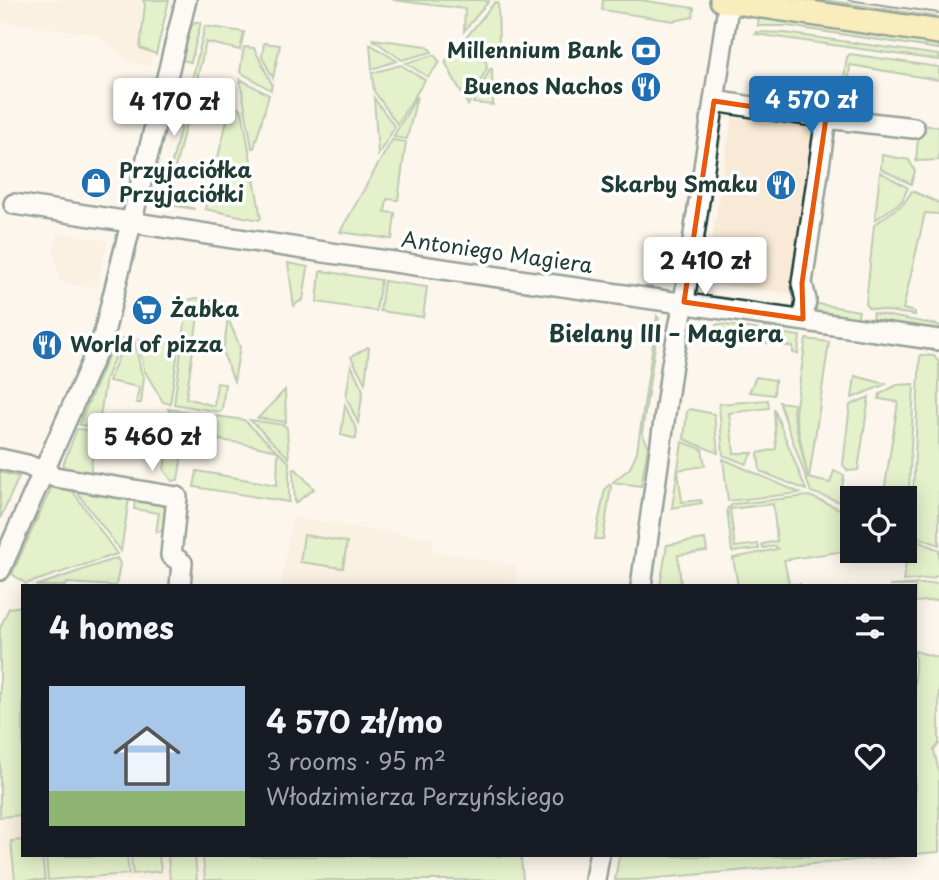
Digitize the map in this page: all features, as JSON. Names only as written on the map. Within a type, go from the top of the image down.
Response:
[{"type":"main road","points":[[727,0],[939,32]]},
{"type":"street","points":[[0,570],[103,337],[186,0]]},
{"type":"street","points":[[641,584],[727,0]]},
{"type":"street","points":[[714,101],[914,128]]},
{"type":"street","points":[[803,319],[806,300],[802,283],[826,118]]},
{"type":"street","name":"Antoniego Magiera","points":[[14,204],[939,340]]},
{"type":"street","points":[[0,459],[27,465],[55,477],[177,497],[171,555],[182,563],[180,584]]},
{"type":"street","points":[[595,880],[599,857]]},
{"type":"highlighted area","points":[[714,101],[826,118],[802,283],[803,319],[684,302]]},
{"type":"shaded area","points":[[0,0],[162,0],[150,66],[131,62],[98,35],[0,21]]},
{"type":"shaded area","points":[[732,118],[818,129],[795,294],[705,283]]},
{"type":"shaded area","points":[[57,233],[105,240],[107,243],[96,287],[60,282],[54,250]]},
{"type":"shaded area","points":[[292,518],[433,539],[432,551],[517,566],[514,584],[281,584]]},
{"type":"shaded area","points":[[21,815],[21,857],[203,857],[205,880],[0,880],[0,817]]},
{"type":"green space","points":[[143,0],[169,0],[156,54],[140,48],[145,5]]},
{"type":"green space","points":[[393,0],[489,1],[464,31],[465,9]]},
{"type":"green space","points":[[603,0],[640,0],[694,8],[693,17],[674,21],[602,10]]},
{"type":"green space","points":[[787,0],[825,0],[939,17],[939,22]]},
{"type":"green space","points":[[495,2],[498,3],[499,45],[494,55],[460,45]]},
{"type":"green space","points":[[759,17],[939,44],[939,49],[787,26],[758,26]]},
{"type":"green space","points":[[195,22],[201,22],[191,62],[182,60],[191,27]]},
{"type":"green space","points":[[205,26],[244,32],[240,50],[206,42],[167,201],[195,209],[162,204]]},
{"type":"green space","points":[[785,33],[939,55],[939,60],[755,34]]},
{"type":"green space","points":[[372,39],[427,46],[432,52],[402,60]]},
{"type":"green space","points":[[264,43],[280,45],[273,78],[262,57]]},
{"type":"green space","points":[[370,44],[397,61],[372,69]]},
{"type":"green space","points":[[244,47],[254,48],[272,84],[271,90],[240,72]]},
{"type":"green space","points":[[456,48],[486,61],[487,68],[468,105],[445,62]]},
{"type":"green space","points":[[850,54],[939,67],[939,80],[850,65],[848,90],[856,91],[853,107],[850,111],[843,110],[840,106],[847,57]]},
{"type":"green space","points":[[434,55],[440,62],[428,77],[406,63]]},
{"type":"green space","points":[[401,65],[425,80],[397,124],[374,91],[372,73]]},
{"type":"green space","points":[[490,69],[493,105],[473,103]]},
{"type":"green space","points":[[240,79],[269,95],[254,148],[252,148]]},
{"type":"green space","points":[[417,96],[407,139],[393,137]]},
{"type":"green space","points":[[374,98],[395,127],[378,155],[378,154]]},
{"type":"green space","points":[[231,105],[242,110],[261,218],[259,220],[205,209]]},
{"type":"green space","points":[[921,125],[939,127],[939,160],[916,161]]},
{"type":"green space","points":[[392,140],[406,142],[398,200],[387,199],[385,212],[395,213],[392,239],[340,232]]},
{"type":"green space","points":[[882,155],[909,160],[915,171],[911,184],[881,169]]},
{"type":"green space","points":[[880,172],[908,188],[902,201],[875,220]]},
{"type":"green space","points":[[912,191],[939,203],[939,214],[925,213],[903,309],[915,312],[915,315],[868,308],[866,304],[874,225],[904,203]]},
{"type":"green space","points":[[288,263],[308,267],[303,300],[294,307]]},
{"type":"green space","points":[[322,271],[381,280],[376,311],[317,302]]},
{"type":"green space","points":[[384,281],[427,287],[423,317],[380,311]]},
{"type":"green space","points":[[196,298],[224,303],[222,318],[215,318],[218,304],[200,302],[186,398],[214,406],[217,383],[225,384],[220,412],[174,404],[188,300]]},
{"type":"green space","points":[[812,303],[859,311],[857,319],[811,312]]},
{"type":"green space","points":[[873,313],[939,325],[939,331],[872,321]]},
{"type":"green space","points":[[657,316],[659,319],[642,433],[648,446],[641,486],[613,482],[630,468],[637,452]]},
{"type":"green space","points":[[228,318],[240,347],[234,381],[223,353]]},
{"type":"green space","points":[[716,325],[800,336],[798,354],[793,353],[793,347],[714,334]]},
{"type":"green space","points":[[126,338],[134,338],[144,377],[141,403],[136,403],[139,387],[109,381]]},
{"type":"green space","points":[[122,339],[106,378],[99,423],[96,423],[96,427],[79,425],[113,344]]},
{"type":"green space","points":[[138,339],[179,345],[170,404],[163,402],[144,370]]},
{"type":"green space","points":[[806,339],[829,342],[809,478],[795,413]]},
{"type":"green space","points":[[369,348],[365,383],[351,357]]},
{"type":"green space","points":[[920,355],[934,356],[939,362],[939,545],[917,536],[917,486],[913,486]]},
{"type":"green space","points":[[351,365],[363,390],[358,423],[346,397]]},
{"type":"green space","points":[[855,376],[886,384],[852,398]]},
{"type":"green space","points":[[756,377],[775,380],[774,395],[749,392]]},
{"type":"green space","points":[[914,384],[909,486],[885,486],[898,402],[879,399],[880,394],[897,385]]},
{"type":"green space","points":[[285,390],[286,422],[258,418]]},
{"type":"green space","points":[[869,397],[858,470],[848,471],[843,465],[850,405]]},
{"type":"green space","points":[[768,400],[769,408],[729,413],[734,453],[753,453],[746,464],[723,455],[719,404]]},
{"type":"green space","points":[[779,402],[794,404],[793,413],[808,478],[830,483],[834,471],[844,475],[842,486],[840,486],[840,502],[811,492]]},
{"type":"green space","points":[[345,405],[357,431],[356,439],[341,435]]},
{"type":"green space","points":[[168,409],[244,420],[277,451],[185,435],[178,480],[172,481],[164,470],[172,416]]},
{"type":"green space","points":[[690,409],[714,414],[718,453],[684,439],[687,411]]},
{"type":"green space","points":[[774,409],[806,490],[760,471],[758,453],[776,449]]},
{"type":"green space","points":[[250,420],[284,425],[287,428],[289,458]]},
{"type":"green space","points":[[77,429],[96,431],[90,475],[61,470]]},
{"type":"green space","points":[[682,442],[702,449],[705,466],[678,470],[682,502],[701,500],[702,503],[672,508]]},
{"type":"green space","points":[[278,452],[289,462],[289,502],[194,487],[197,471],[277,485]]},
{"type":"green space","points":[[723,459],[800,493],[728,501]]},
{"type":"green space","points":[[296,469],[314,489],[295,503],[293,470]]},
{"type":"green space","points":[[0,472],[19,477],[0,519]]},
{"type":"green space","points":[[609,485],[603,539],[595,539],[605,489]]},
{"type":"green space","points":[[52,486],[69,486],[117,554],[26,584],[12,574]]},
{"type":"green space","points":[[79,487],[129,499],[121,551],[76,491]]},
{"type":"green space","points":[[809,496],[840,509],[840,552],[784,560],[789,584],[738,584],[733,558],[778,549],[775,546],[763,548],[762,544],[777,541],[773,504],[730,509],[735,547],[758,544],[759,549],[732,552],[727,509],[733,504]]},
{"type":"green space","points":[[135,499],[158,503],[165,508],[166,530],[156,532],[159,513],[134,509]]},
{"type":"green space","points":[[304,535],[347,542],[343,568],[300,562]]},
{"type":"green space","points":[[705,539],[707,551],[678,555],[681,584],[660,584],[667,545]]},
{"type":"green space","points":[[917,541],[939,550],[939,574],[933,578],[903,581],[906,563],[917,563]]},
{"type":"green space","points":[[117,558],[120,564],[116,584],[42,584]]},
{"type":"green space","points":[[939,583],[939,600],[917,602],[917,584]]},
{"type":"green space","points":[[21,606],[21,815],[0,817],[0,628],[9,608]]},
{"type":"green space","points":[[917,652],[939,658],[939,744],[934,750],[939,773],[939,852],[917,854]]},
{"type":"green space","points":[[21,840],[21,857],[42,857],[45,880],[15,880],[11,841]]},
{"type":"green space","points":[[46,857],[127,857],[129,874],[48,880]]},
{"type":"green space","points":[[131,857],[159,857],[161,871],[133,874]]},
{"type":"green space","points":[[168,857],[195,857],[197,880],[170,880]]},
{"type":"green space","points":[[203,857],[521,857],[523,880],[205,880]]},
{"type":"green space","points":[[619,857],[888,857],[637,880],[615,880]]},
{"type":"tram line","points":[[848,0],[939,13]]},
{"type":"place","name":"Millennium Bank","points":[[646,51]]},
{"type":"place","name":"Buenos Nachos","points":[[646,87]]},
{"type":"place","name":"Przyjaciółka Przyjaciółki","points":[[96,183]]},
{"type":"place","name":"Skarby Smaku","points":[[781,185]]},
{"type":"place","name":"Żabka","points":[[147,310]]},
{"type":"place","name":"World of pizza","points":[[47,345]]},
{"type":"district","name":"Bielany III – Magiera","points":[[666,334]]}]
